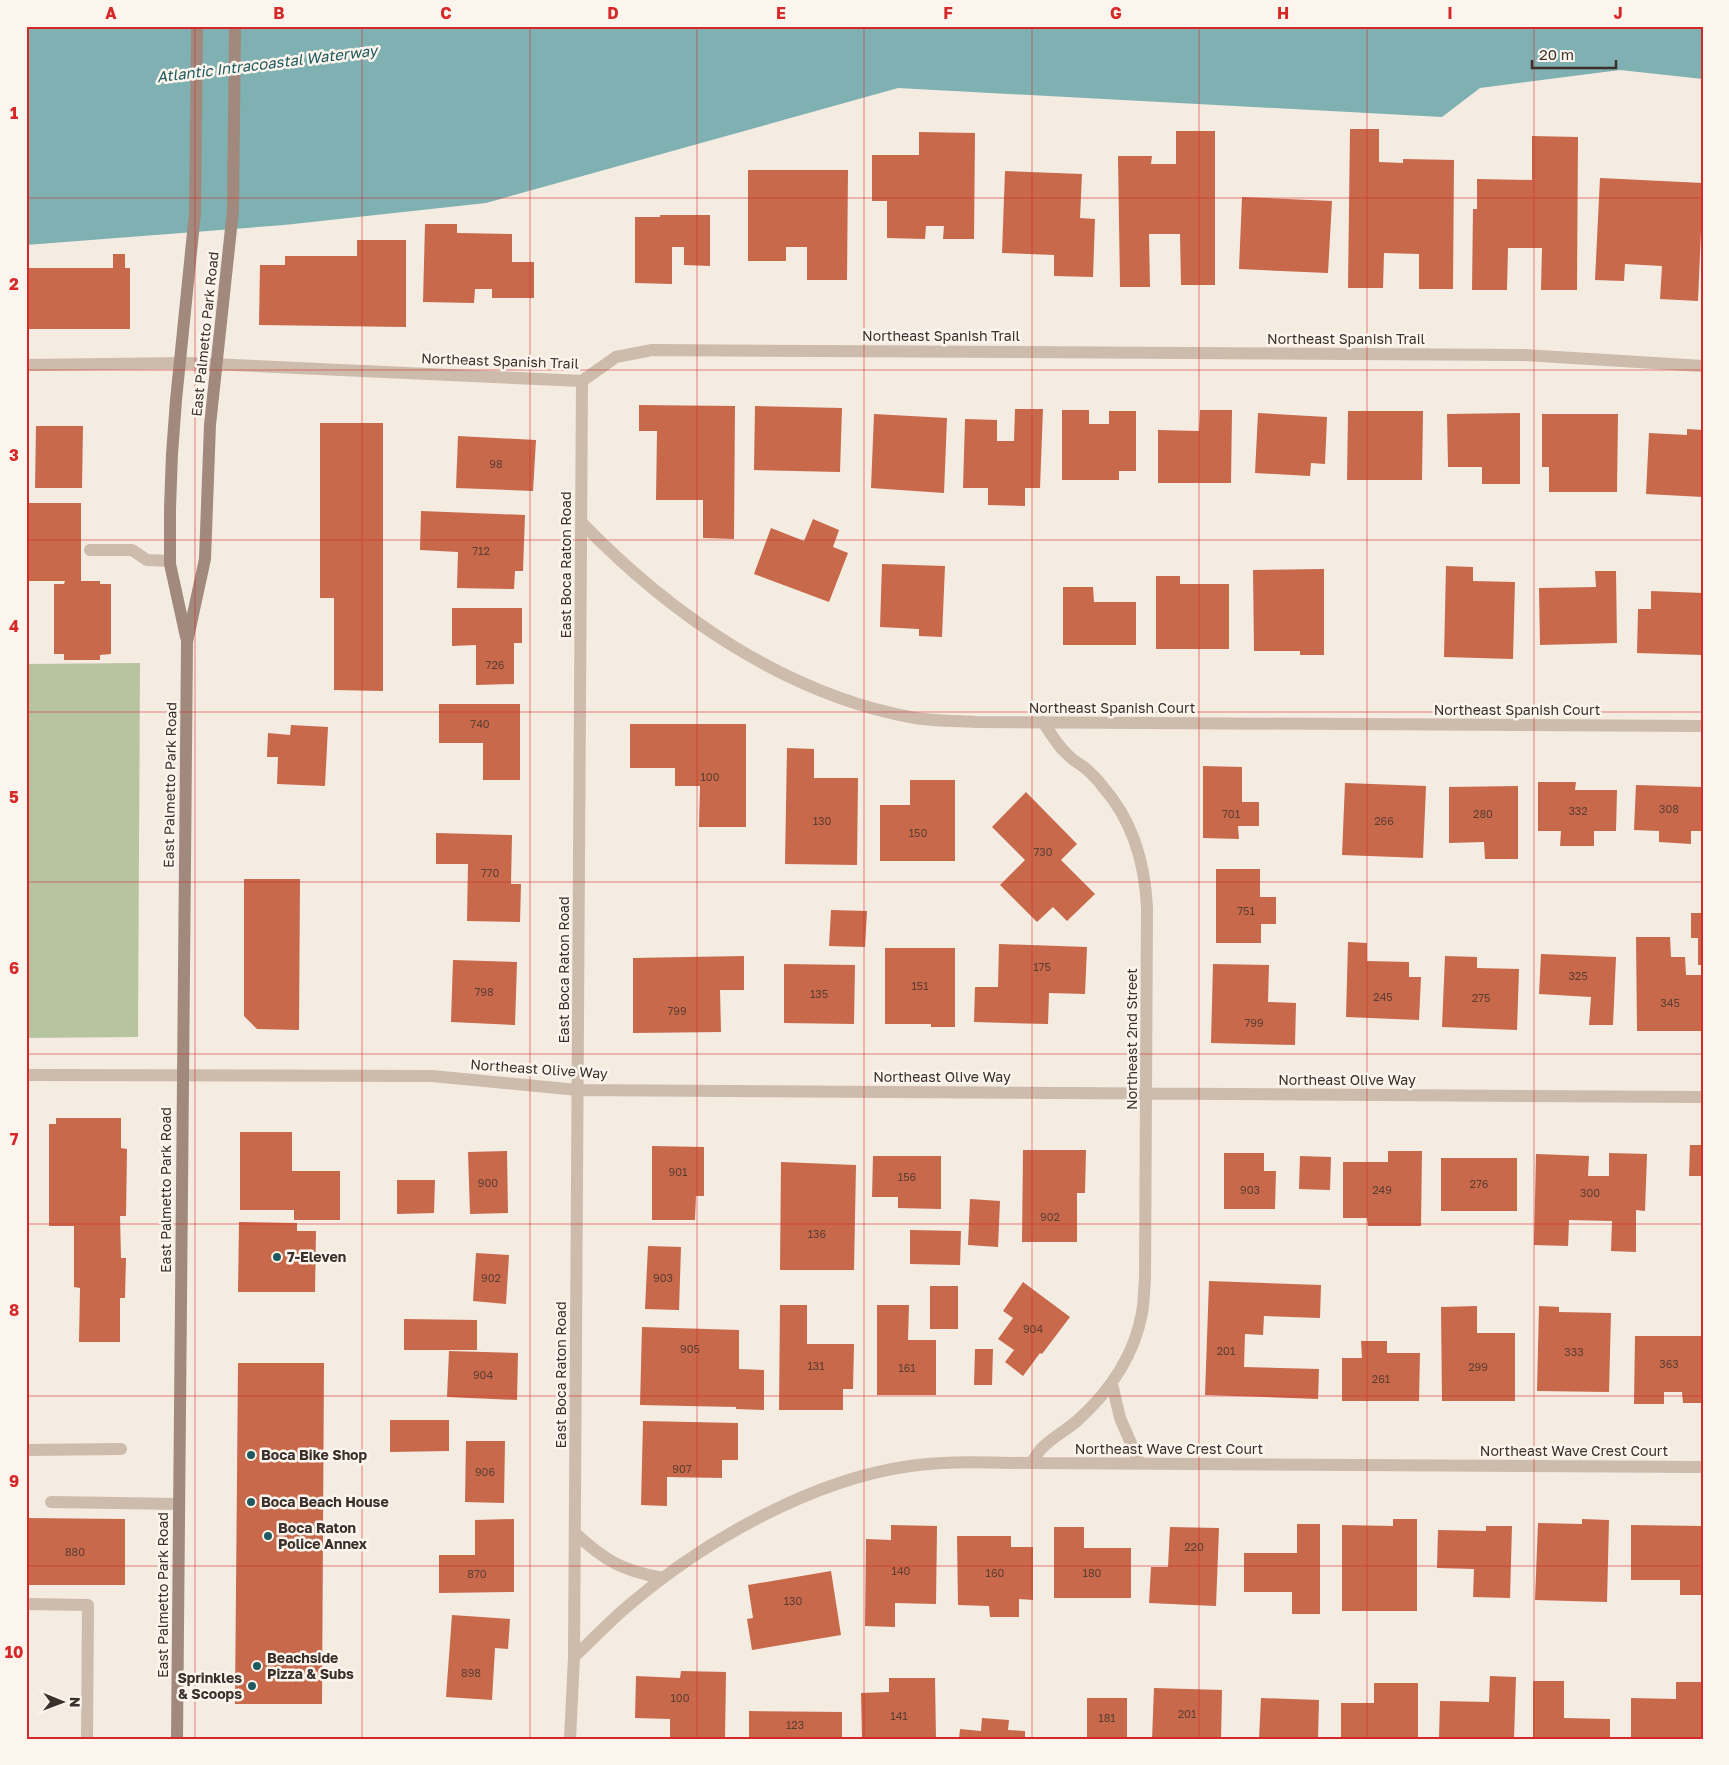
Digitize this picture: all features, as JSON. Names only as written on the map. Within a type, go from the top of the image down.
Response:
[{"type":"main road","name":"East Palmetto Park Road","points":[[177,1739],[186,642],[170,561],[172,454],[194,213],[197,26]]},
{"type":"main road","name":"East Palmetto Park Road","points":[[186,642],[205,559],[207,485],[213,399],[233,210],[235,26]]},
{"type":"street","name":"Northeast Spanish Trail","points":[[26,365],[188,363],[582,381],[616,357],[652,350],[1524,355],[1703,366]]},
{"type":"street","name":"East Boca Raton Road","points":[[570,1739],[574,1657],[582,381]]},
{"type":"street","name":"Northeast Spanish Court","points":[[581,522],[610,552],[659,595],[713,634],[770,667],[830,694],[858,704],[916,718],[976,722],[1703,726]]},
{"type":"street","points":[[90,550],[132,550],[147,560],[170,561]]},
{"type":"street","name":"Northeast 2nd Street","points":[[1031,1463],[1042,1448],[1082,1416],[1112,1384],[1135,1338],[1142,1313],[1146,1279],[1146,882],[1141,856],[1132,832],[1120,809],[1086,769],[1066,753],[1043,722]]},
{"type":"street","name":"Northeast Olive Way","points":[[26,1075],[432,1076],[578,1090],[1703,1097]]},
{"type":"street","points":[[1112,1384],[1120,1418],[1140,1464]]},
{"type":"street","points":[[26,1450],[121,1449]]},
{"type":"street","name":"Northeast Wave Crest Court","points":[[574,1657],[628,1605],[681,1565],[736,1530],[793,1501],[853,1478],[911,1466],[941,1463],[1031,1463],[1703,1467]]},
{"type":"street","points":[[51,1502],[179,1504]]},
{"type":"street","points":[[575,1533],[594,1550],[615,1564],[638,1574],[663,1578]]},
{"type":"street","points":[[26,1604],[88,1605],[87,1739]]},
{"type":"green space","points":[[140,663],[138,1037],[26,1038],[26,664]]},
{"type":"water","name":"Atlantic Intracoastal Waterway","points":[[26,26],[1703,26],[1703,79],[1620,70],[1480,88],[1442,117],[898,88],[486,203],[284,225],[26,245]]},
{"type":"building","points":[[1350,129],[1379,129],[1379,162],[1403,163],[1403,159],[1454,160],[1453,289],[1419,289],[1419,254],[1384,253],[1383,288],[1348,288]]},
{"type":"building","points":[[1176,131],[1215,131],[1215,285],[1181,285],[1180,234],[1149,234],[1150,287],[1120,287],[1118,156],[1152,156],[1151,164],[1176,164]]},
{"type":"building","points":[[919,132],[975,133],[974,239],[943,239],[944,226],[926,226],[925,239],[887,238],[887,201],[872,201],[872,155],[919,155]]},
{"type":"building","points":[[1532,136],[1578,137],[1577,290],[1541,290],[1542,248],[1508,248],[1507,290],[1472,290],[1473,209],[1477,209],[1477,179],[1532,180]]},
{"type":"building","points":[[748,170],[848,170],[847,280],[807,280],[807,247],[786,247],[786,261],[748,261]]},
{"type":"building","points":[[1005,171],[1082,174],[1080,218],[1095,219],[1093,277],[1054,276],[1054,255],[1002,253]]},
{"type":"building","points":[[1600,178],[1703,183],[1698,301],[1660,299],[1662,266],[1625,264],[1624,281],[1595,280]]},
{"type":"building","points":[[1242,197],[1332,201],[1328,273],[1239,269]]},
{"type":"building","points":[[660,215],[710,215],[710,266],[684,265],[684,247],[672,247],[672,284],[635,283],[635,217],[660,217]]},
{"type":"building","points":[[425,224],[457,224],[457,233],[512,234],[512,262],[534,262],[534,298],[492,298],[492,289],[475,289],[474,303],[423,302]]},
{"type":"building","points":[[357,240],[406,240],[406,327],[259,325],[260,265],[285,265],[285,256],[357,256]]},
{"type":"building","points":[[113,254],[125,254],[125,268],[130,268],[130,329],[26,329],[26,268],[113,268]]},
{"type":"building","points":[[639,405],[735,406],[734,539],[703,538],[703,500],[656,500],[657,431],[639,431]]},
{"type":"building","points":[[755,406],[842,408],[840,472],[754,470]]},
{"type":"building","points":[[1015,409],[1043,409],[1040,488],[1025,488],[1025,506],[988,505],[988,488],[963,488],[965,419],[997,420],[997,441],[1014,441]]},
{"type":"building","points":[[1062,410],[1089,410],[1089,424],[1109,424],[1109,411],[1136,411],[1136,471],[1119,471],[1119,480],[1062,480]]},
{"type":"building","points":[[1200,410],[1232,410],[1231,483],[1158,483],[1158,430],[1199,431]]},
{"type":"building","points":[[1348,411],[1423,411],[1422,480],[1347,480]]},
{"type":"building","points":[[1258,413],[1327,417],[1325,464],[1311,463],[1310,476],[1255,473]]},
{"type":"building","points":[[1520,413],[1520,484],[1482,484],[1482,467],[1448,467],[1447,414]]},
{"type":"building","points":[[874,414],[947,418],[944,493],[871,488]]},
{"type":"building","points":[[1542,414],[1618,414],[1617,492],[1549,492],[1549,467],[1542,467]]},
{"type":"building","points":[[320,423],[383,423],[383,691],[334,690],[334,598],[320,598]]},
{"type":"building","points":[[36,426],[83,426],[82,488],[35,488]]},
{"type":"building","points":[[1687,429],[1703,430],[1703,497],[1646,494],[1649,433],[1687,435]]},
{"type":"building","points":[[458,436],[536,440],[533,491],[456,488]]},
{"type":"building","points":[[26,503],[81,503],[81,581],[100,581],[100,584],[111,584],[111,654],[100,655],[100,660],[64,660],[64,654],[54,654],[54,584],[64,584],[65,581],[26,581]]},
{"type":"building","points":[[421,511],[525,515],[523,571],[515,571],[514,589],[457,588],[458,552],[420,550]]},
{"type":"building","points":[[813,519],[839,530],[833,547],[848,553],[829,602],[754,574],[771,528],[804,541]]},
{"type":"building","points":[[882,564],[945,566],[942,637],[919,636],[919,629],[880,627]]},
{"type":"building","points":[[1446,566],[1473,567],[1473,581],[1515,582],[1513,659],[1444,657]]},
{"type":"building","points":[[1324,569],[1324,655],[1300,655],[1300,651],[1254,651],[1253,570]]},
{"type":"building","points":[[1595,571],[1616,571],[1617,643],[1540,645],[1539,588],[1596,587]]},
{"type":"building","points":[[1156,576],[1180,576],[1180,584],[1229,584],[1229,649],[1156,649]]},
{"type":"building","points":[[1063,587],[1093,587],[1094,602],[1136,602],[1136,645],[1063,645]]},
{"type":"building","points":[[1651,591],[1703,593],[1703,655],[1637,653],[1638,609],[1651,609]]},
{"type":"building","points":[[452,608],[522,608],[522,643],[514,643],[514,684],[476,685],[476,645],[452,646]]},
{"type":"building","points":[[439,704],[520,704],[520,780],[483,780],[483,743],[439,743]]},
{"type":"building","points":[[630,724],[746,724],[746,827],[699,827],[700,786],[675,786],[675,768],[630,768]]},
{"type":"building","points":[[291,725],[328,727],[325,786],[277,784],[278,757],[267,757],[268,733],[290,735]]},
{"type":"building","points":[[787,748],[814,749],[814,778],[858,778],[857,865],[785,864]]},
{"type":"building","points":[[1203,766],[1242,767],[1242,802],[1259,802],[1259,826],[1238,826],[1239,839],[1203,838]]},
{"type":"building","points":[[910,780],[955,780],[955,861],[880,861],[880,805],[910,805]]},
{"type":"building","points":[[1538,782],[1576,782],[1575,790],[1617,790],[1616,831],[1594,831],[1594,846],[1560,846],[1561,831],[1538,831]]},
{"type":"building","points":[[1345,783],[1426,786],[1423,858],[1342,855]]},
{"type":"building","points":[[1636,785],[1703,787],[1703,831],[1691,831],[1691,844],[1659,842],[1659,831],[1634,830]]},
{"type":"building","points":[[1518,786],[1518,859],[1485,859],[1484,842],[1449,843],[1449,787]]},
{"type":"building","points":[[1026,792],[1077,844],[1061,860],[1095,894],[1067,921],[1053,907],[1037,922],[1000,885],[1025,860],[992,827]]},
{"type":"building","points":[[436,833],[512,835],[511,884],[521,884],[520,922],[467,921],[468,864],[436,864]]},
{"type":"building","points":[[1216,869],[1260,869],[1260,897],[1276,897],[1276,924],[1261,924],[1261,943],[1216,943]]},
{"type":"building","points":[[244,879],[300,879],[299,1030],[257,1029],[244,1016]]},
{"type":"building","points":[[831,910],[867,911],[865,947],[829,946]]},
{"type":"building","points":[[1691,913],[1703,913],[1703,965],[1698,965],[1698,938],[1691,938]]},
{"type":"building","points":[[1636,937],[1670,937],[1671,957],[1685,957],[1686,975],[1703,975],[1703,1031],[1637,1031]]},
{"type":"building","points":[[1348,942],[1367,943],[1367,961],[1409,962],[1409,977],[1421,977],[1419,1020],[1346,1017]]},
{"type":"building","points":[[999,944],[1087,947],[1085,994],[1049,993],[1048,1024],[974,1022],[975,987],[998,987]]},
{"type":"building","points":[[885,948],[955,948],[955,1027],[931,1027],[931,1024],[885,1024]]},
{"type":"building","points":[[1541,954],[1616,957],[1613,1025],[1589,1025],[1591,997],[1539,994]]},
{"type":"building","points":[[744,956],[744,990],[720,990],[721,1032],[633,1033],[633,958]]},
{"type":"building","points":[[1445,956],[1477,957],[1477,968],[1519,969],[1517,1030],[1442,1027]]},
{"type":"building","points":[[453,960],[517,962],[515,1025],[451,1022]]},
{"type":"building","points":[[784,964],[855,965],[854,1024],[784,1023]]},
{"type":"building","points":[[1213,964],[1269,965],[1268,1002],[1296,1003],[1295,1045],[1211,1043]]},
{"type":"building","points":[[56,1118],[121,1118],[121,1148],[127,1149],[126,1216],[120,1216],[121,1258],[126,1258],[125,1298],[120,1298],[120,1342],[79,1342],[80,1288],[74,1287],[74,1226],[49,1226],[49,1124],[56,1124]]},
{"type":"building","points":[[240,1132],[292,1132],[292,1171],[340,1171],[340,1220],[294,1220],[294,1210],[240,1210]]},
{"type":"building","points":[[1690,1145],[1703,1145],[1703,1176],[1689,1176]]},
{"type":"building","points":[[652,1146],[704,1147],[704,1196],[696,1196],[695,1220],[652,1220]]},
{"type":"building","points":[[1023,1150],[1086,1150],[1085,1193],[1077,1193],[1077,1242],[1022,1242]]},
{"type":"building","points":[[507,1151],[508,1213],[470,1214],[468,1152]]},
{"type":"building","points":[[1388,1151],[1422,1151],[1421,1226],[1368,1226],[1367,1218],[1343,1218],[1343,1162],[1388,1162]]},
{"type":"building","points":[[1224,1153],[1264,1153],[1264,1171],[1276,1171],[1275,1209],[1224,1209]]},
{"type":"building","points":[[1609,1153],[1647,1154],[1645,1211],[1636,1210],[1636,1252],[1611,1251],[1612,1221],[1569,1220],[1568,1246],[1534,1245],[1536,1154],[1589,1156],[1588,1176],[1609,1176]]},
{"type":"building","points":[[873,1156],[941,1156],[941,1209],[898,1208],[898,1197],[872,1197]]},
{"type":"building","points":[[1300,1156],[1331,1157],[1330,1190],[1299,1189]]},
{"type":"building","points":[[1441,1158],[1517,1158],[1517,1211],[1441,1211]]},
{"type":"building","points":[[781,1162],[856,1165],[854,1270],[780,1270]]},
{"type":"building","points":[[397,1180],[435,1180],[434,1213],[397,1214]]},
{"type":"building","points":[[970,1199],[1000,1201],[998,1247],[968,1245]]},
{"type":"building","points":[[239,1222],[297,1223],[297,1231],[316,1231],[315,1292],[238,1292]]},
{"type":"building","points":[[910,1230],[961,1231],[960,1265],[910,1264]]},
{"type":"building","points":[[648,1246],[681,1247],[679,1310],[645,1309]]},
{"type":"building","points":[[476,1253],[509,1255],[506,1304],[473,1301]]},
{"type":"building","points":[[1209,1281],[1321,1285],[1320,1318],[1264,1316],[1263,1335],[1245,1334],[1244,1367],[1319,1369],[1318,1399],[1205,1395]]},
{"type":"building","points":[[1023,1282],[1070,1317],[1023,1376],[1005,1362],[1014,1350],[998,1339],[1013,1318],[1003,1311]]},
{"type":"building","points":[[930,1286],[958,1286],[958,1329],[930,1329]]},
{"type":"building","points":[[780,1305],[807,1305],[807,1344],[854,1344],[853,1389],[843,1389],[843,1410],[779,1410]]},
{"type":"building","points":[[877,1305],[909,1305],[908,1340],[936,1340],[936,1395],[877,1395]]},
{"type":"building","points":[[1477,1306],[1477,1333],[1515,1333],[1515,1401],[1442,1401],[1441,1307]]},
{"type":"building","points":[[1539,1306],[1559,1307],[1559,1312],[1611,1313],[1609,1392],[1537,1391]]},
{"type":"building","points":[[404,1319],[477,1320],[477,1350],[404,1350]]},
{"type":"building","points":[[642,1327],[739,1330],[739,1369],[764,1370],[764,1410],[736,1409],[736,1407],[640,1405]]},
{"type":"building","points":[[1635,1336],[1703,1336],[1703,1403],[1683,1403],[1682,1392],[1664,1392],[1664,1404],[1634,1404]]},
{"type":"building","points":[[1361,1341],[1387,1341],[1387,1353],[1420,1353],[1419,1401],[1342,1401],[1342,1358],[1362,1358]]},
{"type":"building","points":[[975,1349],[993,1349],[992,1385],[974,1385]]},
{"type":"building","points":[[449,1351],[518,1353],[517,1400],[447,1397]]},
{"type":"building","points":[[238,1363],[324,1363],[322,1704],[235,1704]]},
{"type":"building","points":[[390,1420],[449,1420],[449,1451],[390,1452]]},
{"type":"building","points":[[643,1421],[738,1423],[738,1460],[722,1460],[722,1478],[667,1477],[667,1506],[641,1505]]},
{"type":"building","points":[[466,1441],[505,1441],[504,1503],[465,1502]]},
{"type":"building","points":[[26,1518],[125,1519],[125,1585],[26,1585]]},
{"type":"building","points":[[514,1519],[514,1592],[439,1593],[439,1555],[475,1555],[475,1520]]},
{"type":"building","points":[[1393,1519],[1417,1519],[1417,1611],[1342,1611],[1342,1525],[1393,1526]]},
{"type":"building","points":[[1582,1519],[1609,1520],[1607,1602],[1535,1600],[1538,1523],[1582,1524]]},
{"type":"building","points":[[1297,1524],[1320,1524],[1320,1614],[1292,1614],[1292,1592],[1244,1592],[1244,1553],[1297,1553]]},
{"type":"building","points":[[891,1525],[937,1526],[936,1604],[895,1603],[895,1627],[865,1626],[866,1539],[891,1540]]},
{"type":"building","points":[[1631,1525],[1703,1526],[1703,1595],[1680,1595],[1680,1580],[1631,1580]]},
{"type":"building","points":[[1486,1526],[1512,1526],[1510,1598],[1473,1597],[1474,1569],[1437,1568],[1438,1530],[1486,1531]]},
{"type":"building","points":[[1054,1527],[1084,1527],[1084,1548],[1131,1548],[1131,1598],[1054,1598]]},
{"type":"building","points":[[1170,1527],[1219,1528],[1216,1606],[1149,1603],[1151,1567],[1168,1567]]},
{"type":"building","points":[[957,1536],[1011,1536],[1011,1547],[1033,1547],[1033,1600],[1019,1599],[1019,1617],[990,1617],[989,1606],[958,1605]]},
{"type":"building","points":[[831,1571],[841,1635],[752,1650],[747,1619],[753,1618],[748,1585]]},
{"type":"building","points":[[452,1615],[510,1619],[508,1649],[495,1648],[492,1700],[446,1697]]},
{"type":"building","points":[[681,1671],[726,1672],[725,1739],[670,1739],[670,1719],[635,1718],[636,1676],[680,1678]]},
{"type":"building","points":[[1490,1676],[1516,1677],[1514,1739],[1439,1739],[1440,1701],[1489,1702]]},
{"type":"building","points":[[889,1678],[935,1678],[936,1739],[862,1739],[861,1693],[889,1692]]},
{"type":"building","points":[[1533,1681],[1564,1681],[1564,1718],[1610,1719],[1610,1739],[1533,1739]]},
{"type":"building","points":[[1676,1682],[1703,1682],[1703,1739],[1631,1739],[1631,1698],[1676,1699]]},
{"type":"building","points":[[1374,1683],[1418,1683],[1418,1739],[1341,1739],[1341,1703],[1374,1703]]},
{"type":"building","points":[[1154,1688],[1222,1690],[1221,1739],[1152,1739]]},
{"type":"building","points":[[1087,1698],[1127,1698],[1127,1739],[1087,1739]]},
{"type":"building","points":[[1261,1698],[1319,1700],[1318,1739],[1259,1739]]},
{"type":"building","points":[[749,1711],[842,1712],[842,1739],[749,1739]]},
{"type":"building","points":[[982,1718],[1009,1720],[1008,1730],[1025,1731],[1025,1739],[959,1739],[960,1729],[981,1731]]},
{"type":"place","name":"7-Eleven","points":[[277,1257]]},
{"type":"place","name":"Boca Bike Shop","points":[[251,1455]]},
{"type":"place","name":"Boca Beach House","points":[[251,1502]]},
{"type":"place","name":"Boca Raton Police Annex","points":[[268,1536]]},
{"type":"place","name":"Beachside Pizza & Subs","points":[[257,1666]]},
{"type":"place","name":"Sprinkles & Scoops","points":[[252,1686]]}]
